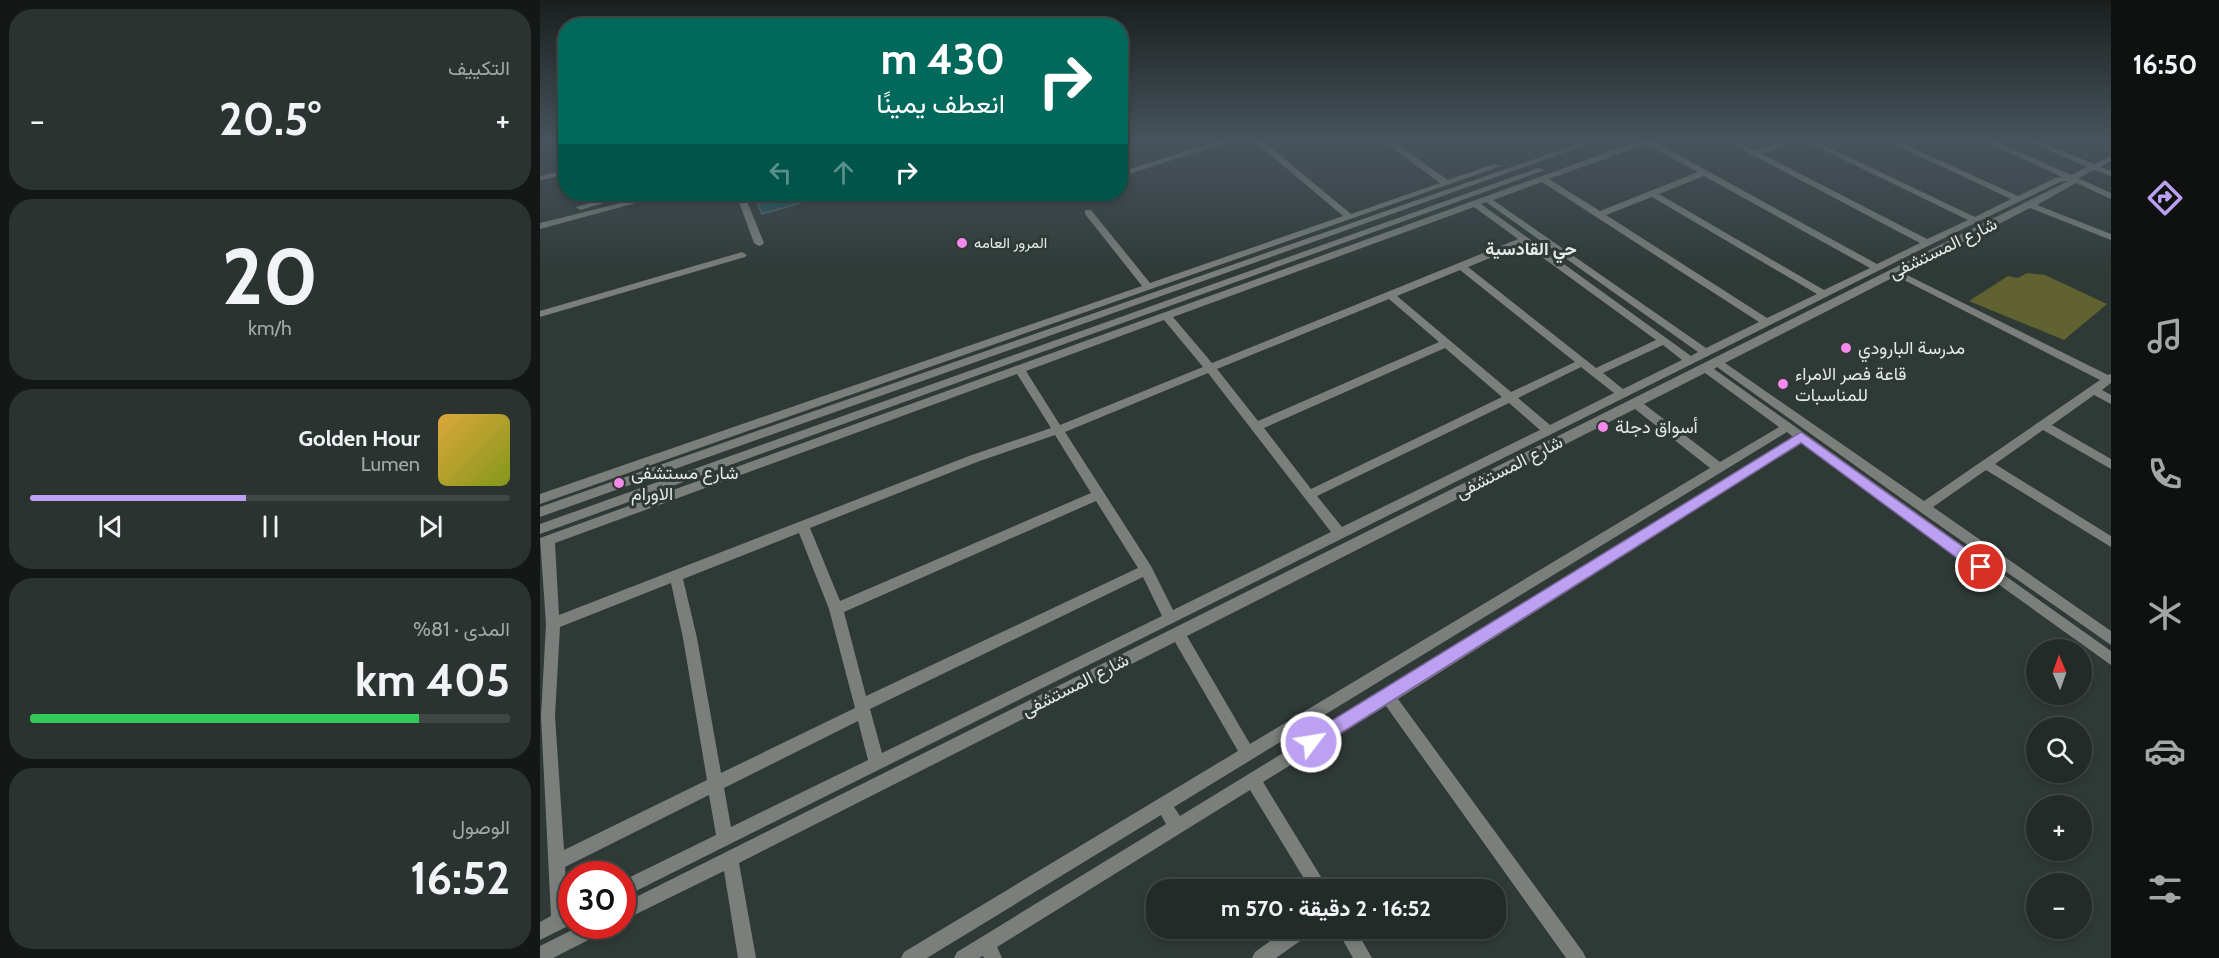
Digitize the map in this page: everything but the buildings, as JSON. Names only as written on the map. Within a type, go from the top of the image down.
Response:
[{"type":"street","points":[[1311,186],[1348,217]]},
{"type":"street","points":[[540,512],[743,435],[1149,287],[1348,217],[1392,207],[1440,186]]},
{"type":"street","points":[[943,364],[1107,312],[1392,207],[1460,186]]},
{"type":"street","points":[[955,386],[1019,368],[1499,186]]},
{"type":"street","points":[[543,537],[955,386],[1114,323],[1522,186]]},
{"type":"street","points":[[1554,186],[1767,323]]},
{"type":"street","points":[[1598,215],[1674,186]]},
{"type":"street","points":[[1727,186],[1877,268]]},
{"type":"street","points":[[1816,186],[1927,243]]},
{"type":"street","points":[[1903,186],[1975,220]]},
{"type":"street","points":[[1988,186],[2111,237]]},
{"type":"street","name":"شارع المستشفى","points":[[636,883],[1927,243],[1993,211],[2065,186]]},
{"type":"street","points":[[2089,186],[2111,196]]},
{"type":"street","points":[[1654,194],[1824,294]]},
{"type":"street","points":[[1487,199],[1706,353]]},
{"type":"street","points":[[540,218],[604,201]]},
{"type":"street","points":[[540,226],[638,201]]},
{"type":"street","points":[[743,201],[759,243]]},
{"type":"street","name":"شارع المستشفى","points":[[636,906],[2005,217],[2024,202]]},
{"type":"street","points":[[1474,203],[1690,360]]},
{"type":"street","points":[[1993,211],[2005,217]]},
{"type":"street","points":[[1088,212],[1149,287]]},
{"type":"street","points":[[553,624],[973,459],[1058,430],[1525,240]]},
{"type":"street","points":[[540,314],[742,255]]},
{"type":"street","points":[[1461,266],[1622,394]]},
{"type":"street","points":[[1895,272],[2110,379],[1923,508]]},
{"type":"street","points":[[1851,281],[1863,288]]},
{"type":"street","points":[[1593,290],[1607,283]]},
{"type":"street","points":[[1389,294],[1548,430]]},
{"type":"street","points":[[1107,312],[1114,323]]},
{"type":"street","points":[[1165,314],[1340,534]]},
{"type":"street","points":[[1594,373],[1663,341]]},
{"type":"street","points":[[1256,427],[1446,344]]},
{"type":"street","points":[[1309,495],[1511,399],[1581,363]]},
{"type":"street","points":[[1711,365],[1787,427],[2111,659]]},
{"type":"street","points":[[1711,365],[1893,486],[2111,639]]},
{"type":"street","points":[[1019,368],[1146,570],[1170,618]]},
{"type":"street","points":[[2094,390],[2111,400]]},
{"type":"street","points":[[1635,404],[1719,468]]},
{"type":"street","points":[[2043,425],[2111,465]]},
{"type":"street","points":[[910,958],[1787,427]]},
{"type":"street","points":[[540,499],[743,435]]},
{"type":"street","points":[[963,958],[990,950],[1177,826],[1388,697],[1801,437]]},
{"type":"street","points":[[543,537],[571,518],[748,460]]},
{"type":"street","points":[[1490,460],[1501,472]]},
{"type":"street","points":[[1987,465],[2111,542]]},
{"type":"street","points":[[1880,494],[1893,486]]},
{"type":"street","points":[[836,609],[1099,495]]},
{"type":"street","points":[[570,501],[571,518]]},
{"type":"street","points":[[803,526],[836,609],[877,763]]},
{"type":"street","points":[[543,537],[553,624],[548,716],[558,868]]},
{"type":"street","points":[[1579,553],[1593,567]]},
{"type":"street","points":[[1998,580],[2009,569]]},
{"type":"street","points":[[557,862],[863,708],[1146,570]]},
{"type":"street","points":[[676,576],[726,838]]},
{"type":"street","points":[[1178,634],[1248,754]]},
{"type":"street","points":[[1042,682],[1050,698]]},
{"type":"street","points":[[1388,697],[1577,958]]},
{"type":"street","points":[[1252,779],[1314,879]]},
{"type":"street","points":[[1164,805],[1177,826]]},
{"type":"street","points":[[730,859],[747,958]]},
{"type":"street","points":[[660,871],[663,893]]},
{"type":"street","points":[[540,931],[558,922]]},
{"type":"street","points":[[540,955],[558,952],[578,939]]},
{"type":"street","points":[[1261,958],[1288,939]]},
{"type":"street","points":[[1352,939],[1363,958]]},
{"type":"green space","points":[[2027,273],[2045,275],[2107,304],[2064,340],[1969,301],[2008,276],[2018,278]]},
{"type":"place","name":"المرور العامه","points":[[962,243]]},
{"type":"place","name":"مدرسة البارودي","points":[[1846,348]]},
{"type":"place","name":"قاعة فصر الامراء للمناسبات","points":[[1783,384]]},
{"type":"place","name":"أسواق دجلة","points":[[1603,427]]},
{"type":"place","name":"شارع مستشفى الاورام","points":[[619,483]]},
{"type":"district","name":"حي القادسية","points":[[1531,249]]},
{"type":"route","points":[[1311,742],[1388,697],[1801,437],[1981,567]]}]
